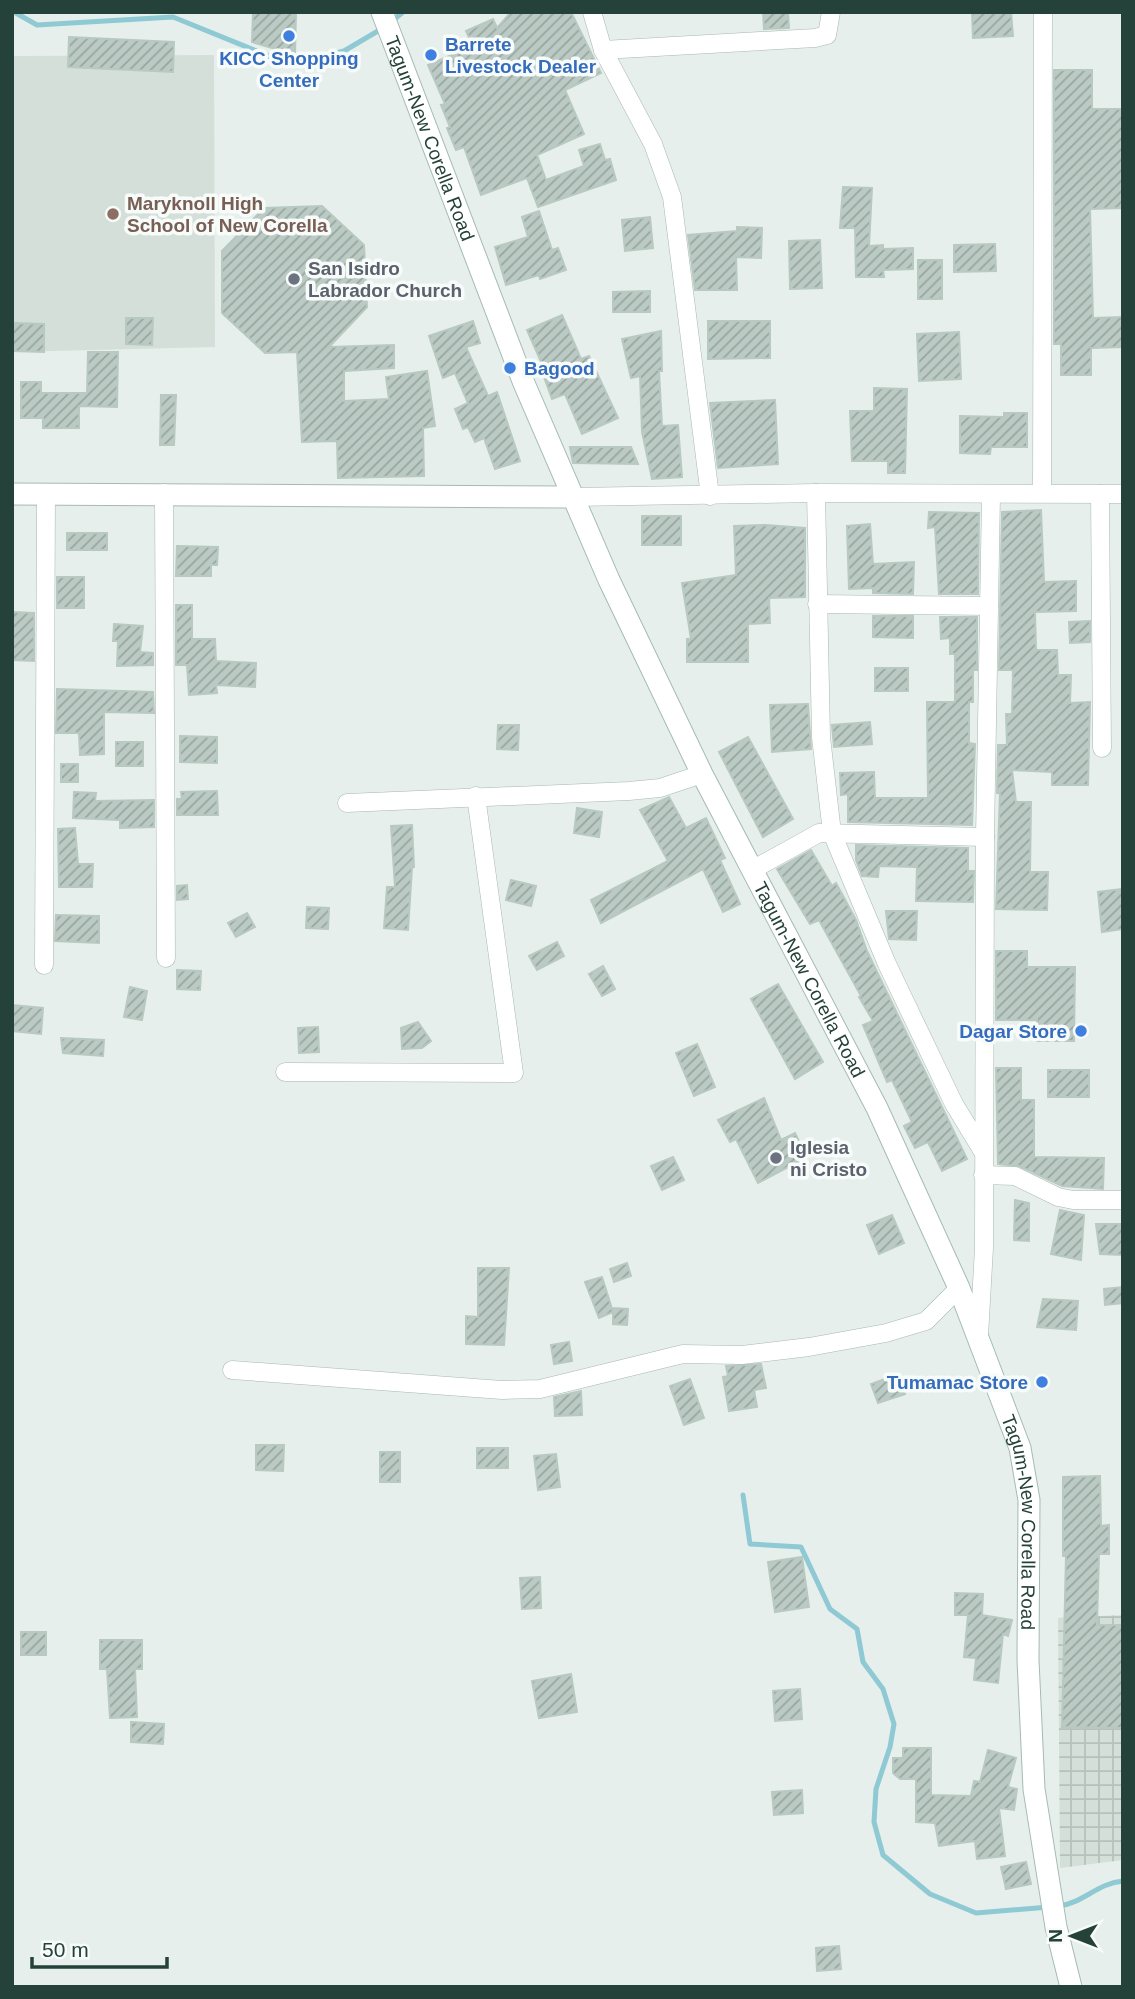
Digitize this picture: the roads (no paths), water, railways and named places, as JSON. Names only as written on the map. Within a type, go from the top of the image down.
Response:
[{"type":"main road","name":"Tagum-New Corella Road","points":[[382,12],[476,264],[609,580],[702,774],[877,1108],[959,1288],[1020,1448],[1029,1500],[1028,1660],[1034,1789],[1049,1892],[1071,1987]]},
{"type":"main road","points":[[12,494],[573,497]]},
{"type":"street","points":[[592,12],[603,50],[653,144],[672,197],[710,495]]},
{"type":"street","points":[[603,50],[815,38],[827,35],[831,12]]},
{"type":"street","points":[[1042,493],[1043,12]]},
{"type":"street","points":[[163,493],[166,958]]},
{"type":"street","points":[[816,493],[821,737],[832,833],[887,964],[954,1104],[982,1150]]},
{"type":"street","points":[[573,497],[816,493],[991,496],[1042,493],[1123,494]]},
{"type":"street","points":[[44,965],[46,494]]},
{"type":"street","points":[[1100,494],[1102,748]]},
{"type":"street","points":[[979,1336],[991,496]]},
{"type":"street","points":[[817,604],[989,606]]},
{"type":"street","points":[[347,803],[660,788],[702,774]]},
{"type":"street","points":[[285,1072],[514,1073],[476,796]]},
{"type":"street","points":[[752,870],[811,836],[832,833],[985,837]]},
{"type":"street","points":[[983,1175],[1015,1176],[1066,1199],[1123,1200]]},
{"type":"street","points":[[232,1370],[502,1391],[540,1389],[683,1354],[742,1355],[795,1349],[910,1327],[926,1321],[959,1288]]},
{"type":"waterway","points":[[14,12],[37,25],[173,17],[281,61],[308,60],[344,51],[383,28]]},
{"type":"waterway","points":[[391,22],[403,12]]},
{"type":"waterway","points":[[743,1495],[750,1544],[801,1547],[830,1609],[857,1629],[863,1662],[883,1689],[894,1724],[890,1747],[876,1789],[874,1822],[883,1855],[930,1894],[976,1913],[1049,1907]]},
{"type":"waterway","points":[[1059,1906],[1076,1901],[1106,1885],[1123,1881]]},
{"type":"place","name":"KICC Shopping Center","points":[[289,36]]},
{"type":"place","name":"Barrete Livestock Dealer","points":[[431,55]]},
{"type":"place","name":"Maryknoll High School of New Corella","points":[[113,214]]},
{"type":"place","name":"San Isidro Labrador Church","points":[[294,279]]},
{"type":"place","name":"Bagood","points":[[510,368]]},
{"type":"place","name":"Dagar Store","points":[[1081,1031]]},
{"type":"place","name":"Iglesia ni Cristo","points":[[776,1158]]},
{"type":"place","name":"Tumamac Store","points":[[1042,1382]]}]
